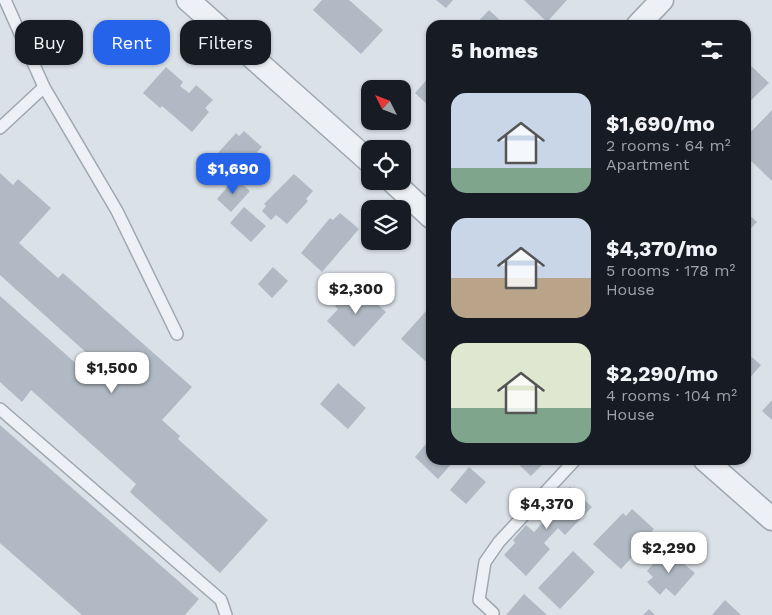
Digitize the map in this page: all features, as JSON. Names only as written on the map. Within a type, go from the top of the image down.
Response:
[{"type":"street","points":[[188,0],[361,154]]},
{"type":"street","points":[[643,20],[662,0]]},
{"type":"street","points":[[402,190],[426,212]]},
{"type":"street","points":[[711,465],[772,520]]},
{"type":"lane","points":[[5,0],[44,86],[117,210],[177,334]]},
{"type":"lane","points":[[0,128],[44,86]]},
{"type":"lane","points":[[0,409],[221,600],[226,615]]},
{"type":"lane","points":[[493,612],[479,600],[485,562],[499,542],[570,465]]},
{"type":"building","points":[[322,0],[349,0],[383,30],[361,54],[313,10]]},
{"type":"building","points":[[436,0],[453,0],[446,8]]},
{"type":"building","points":[[524,0],[567,0],[549,20],[545,20]]},
{"type":"building","points":[[489,10],[500,20],[480,20]]},
{"type":"building","points":[[751,66],[769,83],[751,100]]},
{"type":"building","points":[[166,67],[183,82],[180,86],[189,93],[196,85],[213,100],[205,108],[209,112],[192,132],[162,106],[160,108],[143,93]]},
{"type":"building","points":[[426,81],[426,103],[415,93]]},
{"type":"building","points":[[772,110],[772,181],[751,161],[751,132]]},
{"type":"building","points":[[244,131],[262,147],[257,152],[259,154],[237,178],[230,172],[225,177],[209,163],[236,133],[239,136]]},
{"type":"building","points":[[0,173],[13,185],[18,179],[51,208],[19,243],[58,278],[63,273],[192,387],[162,420],[180,436],[178,439],[268,520],[220,573],[130,492],[136,484],[31,390],[22,402],[0,382],[0,296],[80,367],[90,356],[0,275]]},
{"type":"building","points":[[294,174],[313,191],[306,199],[308,201],[287,224],[276,215],[271,220],[262,211],[266,206],[264,204]]},
{"type":"building","points":[[235,178],[250,191],[231,212],[217,199]]},
{"type":"building","points":[[244,207],[266,226],[251,242],[230,223]]},
{"type":"building","points":[[340,213],[359,229],[322,272],[301,253],[330,218],[333,220]]},
{"type":"building","points":[[751,217],[757,222],[751,228]]},
{"type":"building","points":[[273,267],[288,281],[272,298],[258,284]]},
{"type":"building","points":[[355,284],[386,312],[354,347],[327,321],[338,309],[335,306]]},
{"type":"building","points":[[426,311],[426,362],[401,339]]},
{"type":"building","points":[[751,356],[761,365],[751,376]]},
{"type":"building","points":[[338,383],[366,408],[348,429],[320,404]]},
{"type":"building","points":[[772,400],[772,420],[762,411]]},
{"type":"building","points":[[0,425],[199,599],[185,615],[82,615],[0,543]]},
{"type":"building","points":[[426,444],[426,465],[451,465],[438,479],[415,457]]},
{"type":"building","points":[[519,465],[542,465],[531,476]]},
{"type":"building","points":[[469,467],[486,482],[466,504],[450,490]]},
{"type":"building","points":[[570,487],[592,507],[565,535],[558,528],[544,543],[550,549],[526,576],[504,555],[515,543],[513,540],[526,525],[534,532],[546,519],[540,513],[553,500],[555,502]]},
{"type":"building","points":[[632,509],[654,529],[647,536],[650,538],[621,569],[593,544],[623,513],[626,516]]},
{"type":"building","points":[[666,549],[695,573],[675,596],[666,588],[660,595],[647,582],[653,577],[647,571]]},
{"type":"building","points":[[573,551],[595,572],[560,609],[538,588]]},
{"type":"building","points":[[524,594],[546,614],[546,615],[506,615]]},
{"type":"building","points":[[725,600],[741,615],[712,615]]},
{"type":"building","points":[[649,609],[655,615],[643,615]]}]
